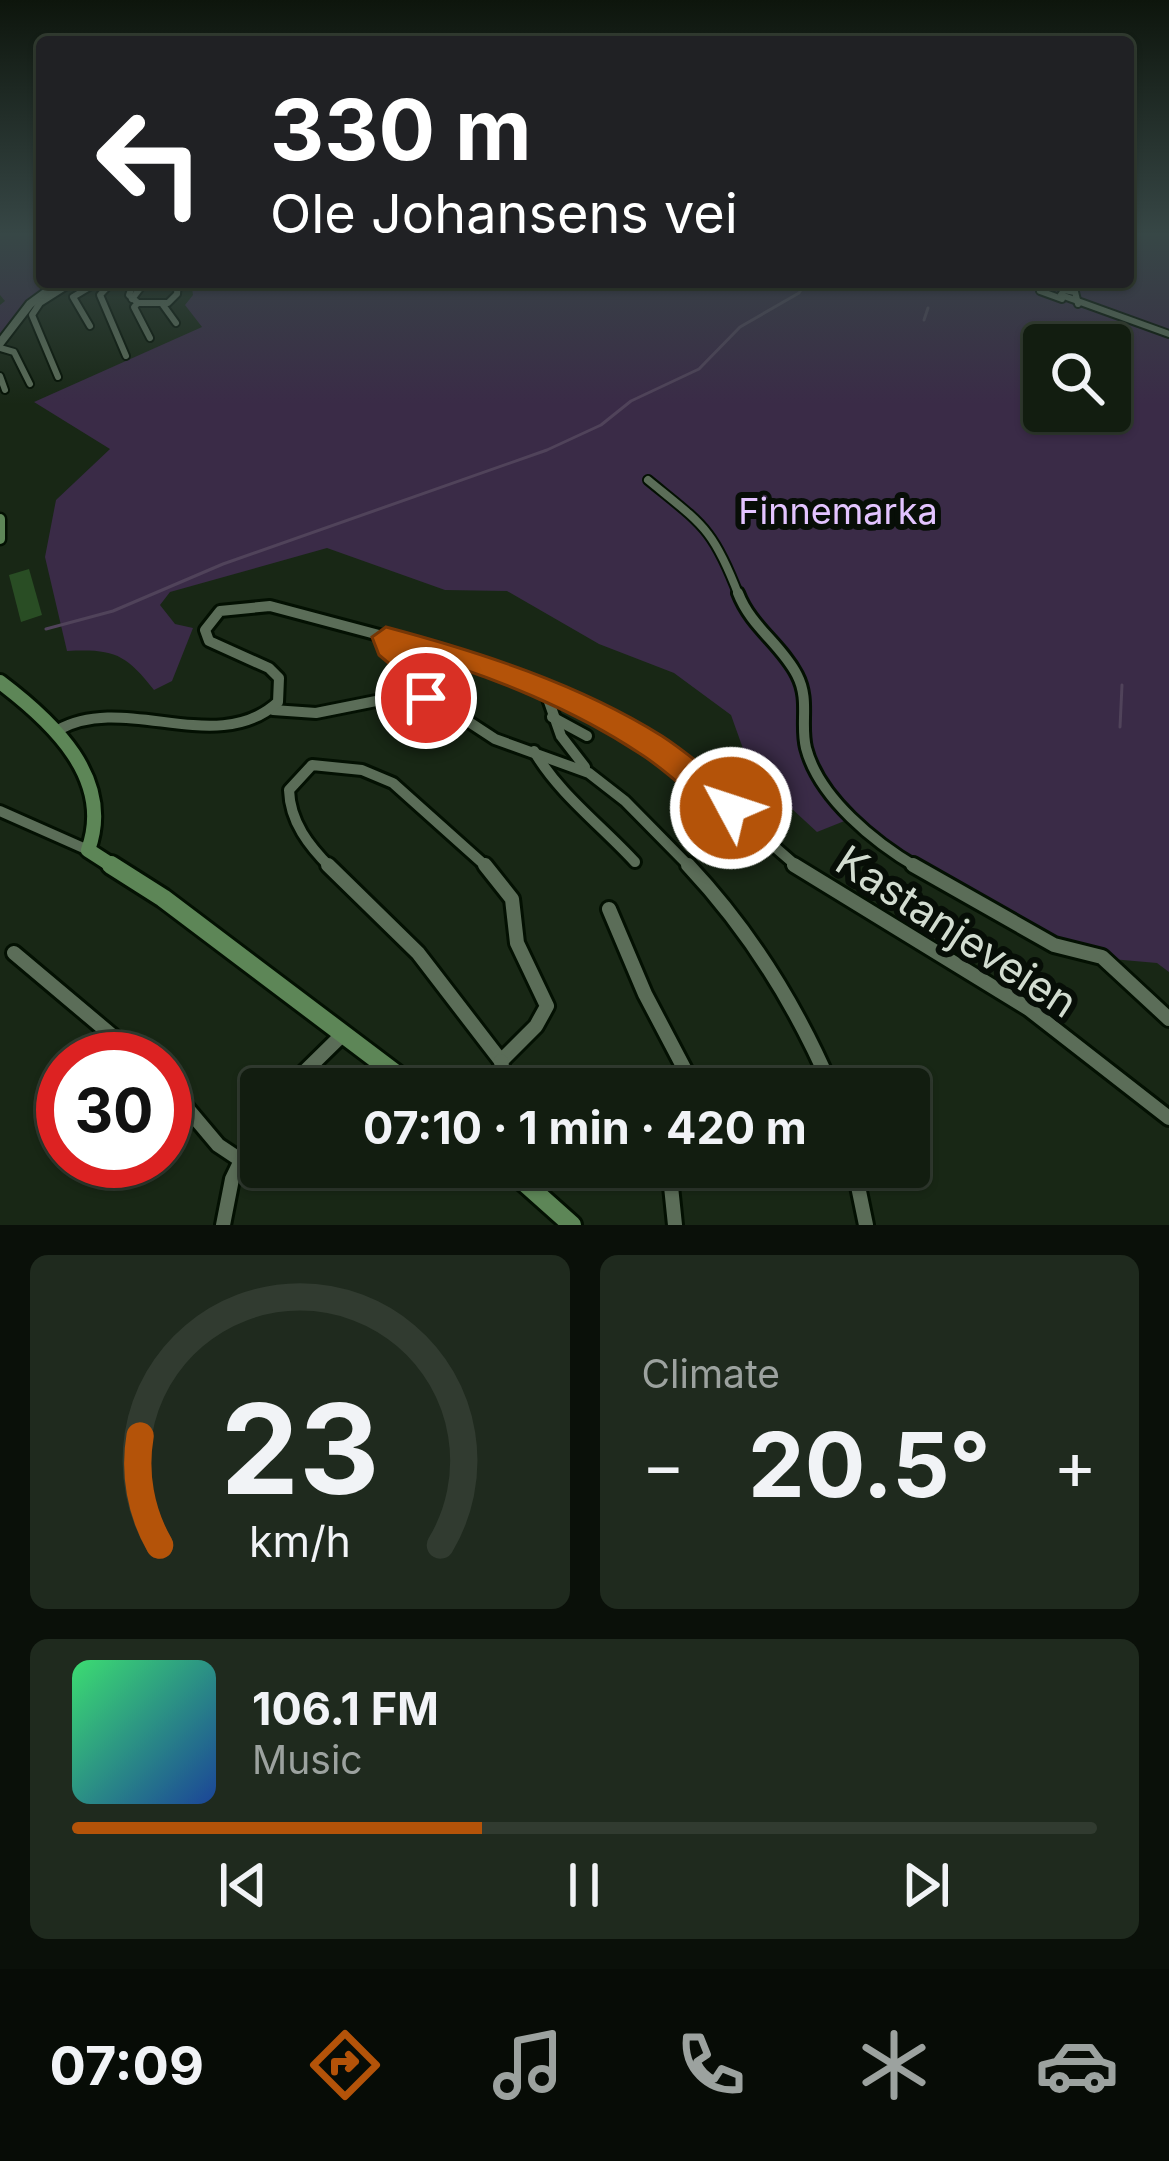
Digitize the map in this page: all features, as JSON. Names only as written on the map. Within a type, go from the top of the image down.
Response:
[{"type":"main road","points":[[0,519],[0,539]]},
{"type":"main road","points":[[0,682],[58,730],[83,770],[93,799],[96,830],[88,850],[163,898],[386,1068]]},
{"type":"main road","points":[[527,1188],[572,1225]]},
{"type":"street","points":[[30,384],[14,352],[0,345],[30,304],[54,290]]},
{"type":"street","points":[[56,290],[40,303],[32,319],[58,377]]},
{"type":"street","points":[[51,303],[59,290]]},
{"type":"street","points":[[85,290],[74,297],[90,326]]},
{"type":"street","points":[[105,290],[100,295],[125,356]]},
{"type":"street","points":[[130,290],[135,301],[163,305],[176,290]]},
{"type":"street","points":[[141,290],[134,307],[150,338]]},
{"type":"street","points":[[1040,291],[1169,334]]},
{"type":"street","points":[[163,305],[176,323]]},
{"type":"street","points":[[0,376],[5,390]]},
{"type":"street","points":[[648,480],[708,529],[736,581],[743,608],[793,668],[807,710],[806,747],[832,796],[894,854],[1054,945],[1102,957],[1169,1019]]},
{"type":"street","name":"Kastanjeveien","points":[[272,710],[282,691],[279,678],[269,668],[209,641],[205,630],[220,611],[270,606],[458,656],[546,692],[654,746],[793,864],[1029,1009],[1169,1118]]},
{"type":"street","points":[[386,637],[385,642],[414,669],[431,697],[501,743],[588,772]]},
{"type":"street","points":[[546,692],[552,717],[588,772],[680,853],[790,1004],[822,1068]]},
{"type":"street","points":[[58,730],[82,718],[247,725],[272,710],[316,717],[383,699],[431,697]]},
{"type":"street","points":[[552,717],[587,736]]},
{"type":"street","points":[[534,752],[552,782],[592,814],[634,862]]},
{"type":"street","points":[[501,1061],[536,1026],[547,1006],[517,943],[512,898],[459,840],[393,783],[362,770],[312,765],[289,790],[290,812],[315,852],[406,940],[502,1068]]},
{"type":"street","points":[[0,811],[88,850]]},
{"type":"street","points":[[609,910],[684,1068]]},
{"type":"street","points":[[14,952],[108,1032]]},
{"type":"street","points":[[308,1068],[341,1036]]},
{"type":"street","points":[[192,1109],[215,1144],[239,1159],[223,1225]]},
{"type":"street","points":[[672,1188],[675,1225]]},
{"type":"street","points":[[858,1188],[866,1225]]},
{"type":"green space","points":[[0,290],[44,290],[25,304],[0,337],[0,305],[5,301]]},
{"type":"green space","name":"Finnemarka","points":[[192,290],[1169,290],[1169,972],[1157,963],[1066,955],[847,820],[817,832],[751,771],[731,715],[674,673],[599,644],[507,591],[445,590],[327,548],[170,592],[160,605],[175,624],[193,628],[172,681],[154,690],[117,656],[67,651],[45,557],[56,500],[110,449],[34,402],[202,327],[185,305]]},
{"type":"building","points":[[29,569],[42,615],[21,622],[9,575]]},
{"type":"waterway","points":[[46,629],[113,611],[223,564],[547,450],[601,425],[631,401],[699,369],[740,327],[801,290]]},
{"type":"waterway","points":[[924,320],[928,308]]},
{"type":"waterway","points":[[1120,727],[1122,685]]},
{"type":"route","points":[[426,698],[431,697],[414,669],[389,648],[386,637],[458,656],[604,718],[654,746],[731,808]]}]
